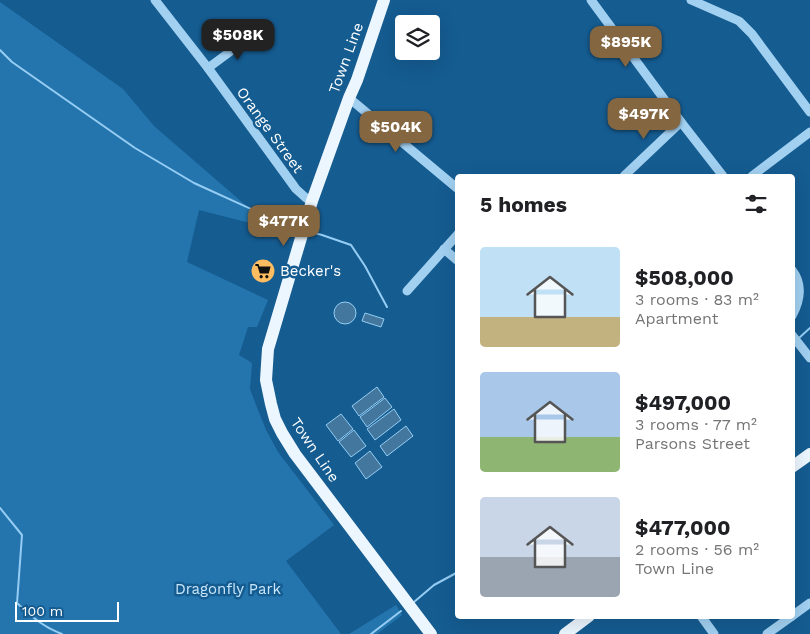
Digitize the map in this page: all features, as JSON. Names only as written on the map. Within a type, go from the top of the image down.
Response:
[{"type":"main road","name":"Town Line","points":[[384,0],[357,80],[312,201],[268,349],[266,380],[275,419],[295,454],[431,634]]},
{"type":"main road","points":[[795,465],[810,454]]},
{"type":"main road","points":[[566,634],[586,619]]},
{"type":"street","name":"Orange Street","points":[[156,0],[296,189],[312,201]]},
{"type":"street","points":[[591,0],[681,122],[722,174]]},
{"type":"street","points":[[691,0],[742,23],[810,112]]},
{"type":"street","points":[[208,68],[254,34]]},
{"type":"street","points":[[349,98],[455,186]]},
{"type":"street","points":[[626,174],[681,122]]},
{"type":"street","points":[[755,174],[810,132]]},
{"type":"street","points":[[407,291],[455,237]]},
{"type":"street","points":[[444,249],[455,258]]},
{"type":"street","points":[[795,276],[798,281],[799,293],[798,304],[795,310]]},
{"type":"street","points":[[795,339],[810,358]]},
{"type":"street","points":[[795,614],[810,603]]},
{"type":"street","points":[[703,619],[714,634]]},
{"type":"street","points":[[766,634],[788,619]]},
{"type":"green space","name":"Dragonfly Park","points":[[0,2],[123,89],[154,126],[266,223],[296,223],[293,234],[199,210],[187,262],[268,300],[257,327],[248,327],[239,355],[252,363],[250,389],[266,430],[278,452],[334,525],[286,561],[341,634],[0,634]]},
{"type":"green space","points":[[396,605],[402,615],[377,634],[349,634]]},
{"type":"shaded area","points":[[345,302],[355,309],[356,313],[349,323],[345,324],[335,317],[334,313],[341,303]]},
{"type":"shaded area","points":[[365,313],[384,319],[381,327],[362,321]]},
{"type":"shaded area","points":[[377,387],[384,397],[359,416],[352,406]]},
{"type":"shaded area","points":[[385,398],[392,407],[367,427],[360,417]]},
{"type":"shaded area","points":[[394,409],[401,420],[375,440],[367,429]]},
{"type":"shaded area","points":[[341,414],[353,429],[338,441],[326,425]]},
{"type":"shaded area","points":[[406,426],[413,436],[387,456],[380,446]]},
{"type":"shaded area","points":[[354,430],[366,446],[351,457],[339,442]]},
{"type":"shaded area","points":[[370,451],[382,467],[366,479],[355,463]]},
{"type":"waterway","points":[[0,50],[12,62],[135,148],[194,183],[295,229]]},
{"type":"waterway","points":[[311,232],[351,245],[365,266],[387,307]]},
{"type":"waterway","points":[[799,338],[810,328]]},
{"type":"waterway","points":[[0,508],[22,535],[17,603],[38,621],[62,634]]},
{"type":"waterway","points":[[414,602],[434,585],[455,574]]},
{"type":"waterway","points":[[371,634],[401,611]]},
{"type":"place","name":"Becker's","points":[[263,271]]}]
